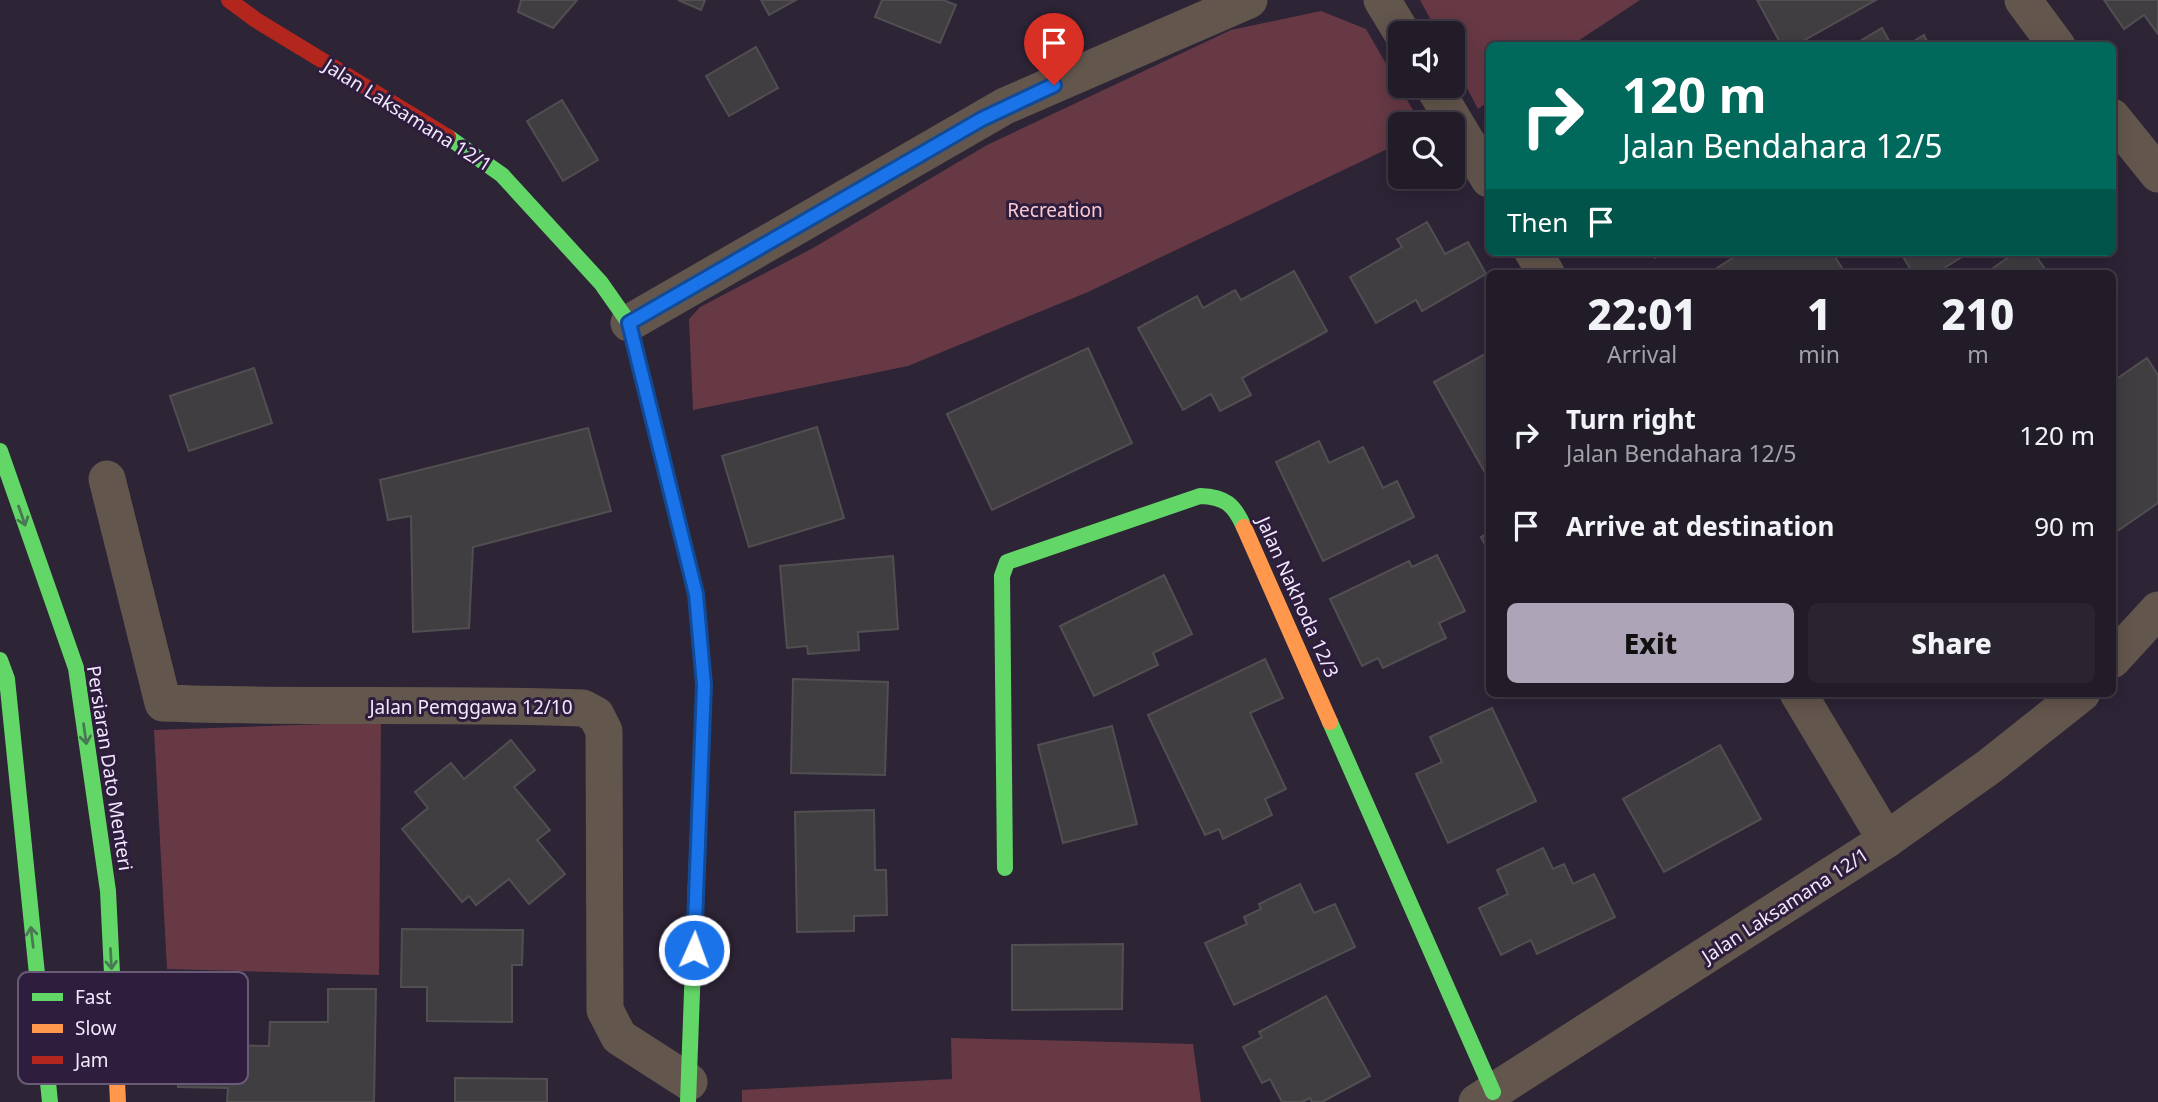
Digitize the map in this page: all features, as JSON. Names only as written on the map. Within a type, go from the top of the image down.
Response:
[{"type":"street","name":"Jalan Laksamana 12/1","points":[[229,0],[256,20],[475,153],[502,175],[601,283],[629,323],[696,594],[704,685],[689,1092]]},
{"type":"street","points":[[629,323],[1005,106],[1249,0]]},
{"type":"street","points":[[1382,0],[1395,21]]},
{"type":"street","points":[[2023,0],[2054,42]]},
{"type":"street","points":[[1440,98],[1486,174]]},
{"type":"street","points":[[2116,122],[2158,174]]},
{"type":"street","name":"Persiaran Dato Menteri","points":[[0,451],[76,668],[108,891],[112,972]]},
{"type":"street","name":"Jalan Pemggawa 12/10","points":[[107,479],[163,703],[337,707],[490,705],[583,708],[596,715],[604,731],[605,1010],[619,1037],[689,1092]]},
{"type":"street","name":"Jalan Nakhoda 12/3","points":[[1005,868],[1002,576],[1007,562],[1025,553],[1200,496],[1221,497],[1236,508],[1485,1097]]},
{"type":"street","points":[[2116,656],[2158,610]]},
{"type":"street","points":[[0,660],[7,679],[36,972]]},
{"type":"street","points":[[1800,697],[1886,840]]},
{"type":"street","name":"Jalan Laksamana 12/1","points":[[1485,1097],[1886,840],[1990,766],[2077,697]]},
{"type":"street","name":"Persiaran Dato Menteri","points":[[117,1084],[118,1102]]},
{"type":"green space","points":[[1420,0],[1640,0],[1577,42],[1486,42],[1486,103],[1478,109],[1465,84],[1465,21],[1431,21]]},
{"type":"green space","name":"Recreation","points":[[1321,11],[1366,29],[1388,67],[1388,98],[1406,98],[1414,112],[1388,112],[1388,149],[1088,292],[908,366],[693,410],[689,319],[700,307],[813,248],[987,145],[1231,30]]},
{"type":"green space","points":[[381,722],[379,975],[167,969],[154,730]]},
{"type":"green space","points":[[951,1038],[1193,1044],[1201,1102],[742,1102],[742,1090],[952,1079]]},
{"type":"building","points":[[521,0],[577,0],[553,28],[518,12]]},
{"type":"building","points":[[678,0],[705,0],[701,10]]},
{"type":"building","points":[[761,0],[796,0],[769,15]]},
{"type":"building","points":[[882,0],[943,0],[956,5],[940,43],[875,17]]},
{"type":"building","points":[[1757,0],[1876,0],[1801,42],[1780,42]]},
{"type":"building","points":[[2104,0],[2158,0],[2158,34],[2144,15],[2124,29]]},
{"type":"building","points":[[1882,28],[1890,42],[1859,42]]},
{"type":"building","points":[[1924,35],[1927,42],[1913,42]]},
{"type":"building","points":[[756,47],[778,88],[729,116],[706,76]]},
{"type":"building","points":[[562,100],[598,160],[563,181],[527,121]]},
{"type":"building","points":[[1427,222],[1445,254],[1468,242],[1486,274],[1422,311],[1416,300],[1376,323],[1350,277],[1402,247],[1397,239]]},
{"type":"building","points":[[1736,256],[1835,256],[1843,270],[1714,270]]},
{"type":"building","points":[[1902,256],[1964,256],[1941,270],[1911,270]]},
{"type":"building","points":[[2010,256],[2036,256],[2046,270],[1990,270]]},
{"type":"building","points":[[1294,271],[1327,331],[1242,378],[1251,395],[1220,411],[1211,394],[1183,410],[1138,328],[1197,296],[1203,308],[1235,290],[1241,300]]},
{"type":"building","points":[[1088,348],[1132,443],[992,510],[947,414]]},
{"type":"building","points":[[1486,356],[1484,471],[1434,382]]},
{"type":"building","points":[[2147,358],[2158,375],[2158,503],[2116,532],[2116,379]]},
{"type":"building","points":[[254,368],[272,423],[189,451],[170,396]]},
{"type":"building","points":[[817,427],[844,518],[749,547],[722,456]]},
{"type":"building","points":[[588,428],[611,511],[473,547],[469,628],[413,632],[411,516],[388,520],[380,480]]},
{"type":"building","points":[[1319,441],[1329,463],[1363,447],[1383,488],[1397,481],[1414,517],[1323,561],[1276,462]]},
{"type":"building","points":[[1486,534],[1486,546],[1481,537]]},
{"type":"building","points":[[1437,555],[1465,611],[1439,623],[1446,638],[1383,668],[1378,658],[1362,666],[1330,599],[1409,561],[1412,567]]},
{"type":"building","points":[[893,556],[898,629],[858,632],[859,650],[808,654],[807,646],[787,648],[780,566]]},
{"type":"building","points":[[1164,575],[1192,634],[1153,653],[1158,665],[1094,696],[1060,626]]},
{"type":"building","points":[[1265,659],[1283,698],[1250,713],[1286,789],[1265,799],[1272,815],[1223,839],[1219,829],[1205,835],[1148,715]]},
{"type":"building","points":[[793,679],[888,682],[885,775],[791,773]]},
{"type":"building","points":[[1492,708],[1536,801],[1448,843],[1416,774],[1442,762],[1430,737]]},
{"type":"building","points":[[1112,726],[1137,824],[1063,843],[1038,745]]},
{"type":"building","points":[[511,740],[535,770],[514,787],[550,830],[537,840],[565,874],[529,904],[509,879],[476,905],[469,896],[462,902],[402,829],[428,808],[415,792],[451,763],[464,779]]},
{"type":"building","points":[[1720,745],[1761,819],[1664,872],[1623,799]]},
{"type":"building","points":[[874,810],[875,870],[886,870],[887,915],[854,916],[854,931],[797,932],[795,812]]},
{"type":"building","points":[[1543,848],[1553,869],[1564,864],[1573,884],[1594,874],[1615,917],[1537,954],[1531,940],[1501,955],[1479,908],[1508,894],[1497,870]]},
{"type":"building","points":[[1300,884],[1314,913],[1335,904],[1355,947],[1234,1005],[1205,943],[1247,924],[1244,917],[1261,909],[1259,904]]},
{"type":"building","points":[[402,929],[523,930],[522,965],[512,965],[512,1022],[427,1021],[427,987],[401,987]]},
{"type":"building","points":[[1123,944],[1122,1009],[1012,1010],[1012,945]]},
{"type":"building","points":[[328,989],[376,989],[374,1102],[227,1102],[228,1088],[178,1087],[178,1084],[248,1084],[248,1046],[269,1046],[270,1022],[328,1022]]},
{"type":"building","points":[[1326,996],[1370,1076],[1322,1102],[1312,1102],[1310,1098],[1302,1102],[1282,1102],[1270,1079],[1262,1083],[1243,1047],[1262,1037],[1259,1032]]},
{"type":"building","points":[[455,1078],[547,1079],[547,1102],[455,1102]]},
{"type":"traffic: fast","points":[[448,137],[502,175],[601,283],[629,323],[678,523]]},
{"type":"traffic: fast","points":[[0,451],[76,668],[108,891],[112,972]]},
{"type":"traffic: fast","points":[[1005,868],[1002,576],[1007,562],[1200,496],[1228,503],[1244,527]]},
{"type":"traffic: fast","points":[[0,660],[7,679],[37,972]]},
{"type":"traffic: fast","points":[[1330,722],[1493,1092]]},
{"type":"traffic: fast","points":[[688,1102],[696,882]]},
{"type":"traffic: fast","points":[[48,1084],[50,1102]]},
{"type":"traffic: slow","points":[[678,523],[696,595],[704,685],[696,882]]},
{"type":"traffic: slow","points":[[1244,527],[1330,722]]},
{"type":"traffic: slow","points":[[117,1084],[118,1102]]},
{"type":"traffic: jam","points":[[229,0],[256,20],[448,137]]},
{"type":"route","points":[[694,950],[704,685],[696,594],[629,323],[1005,106],[1054,85]]}]
